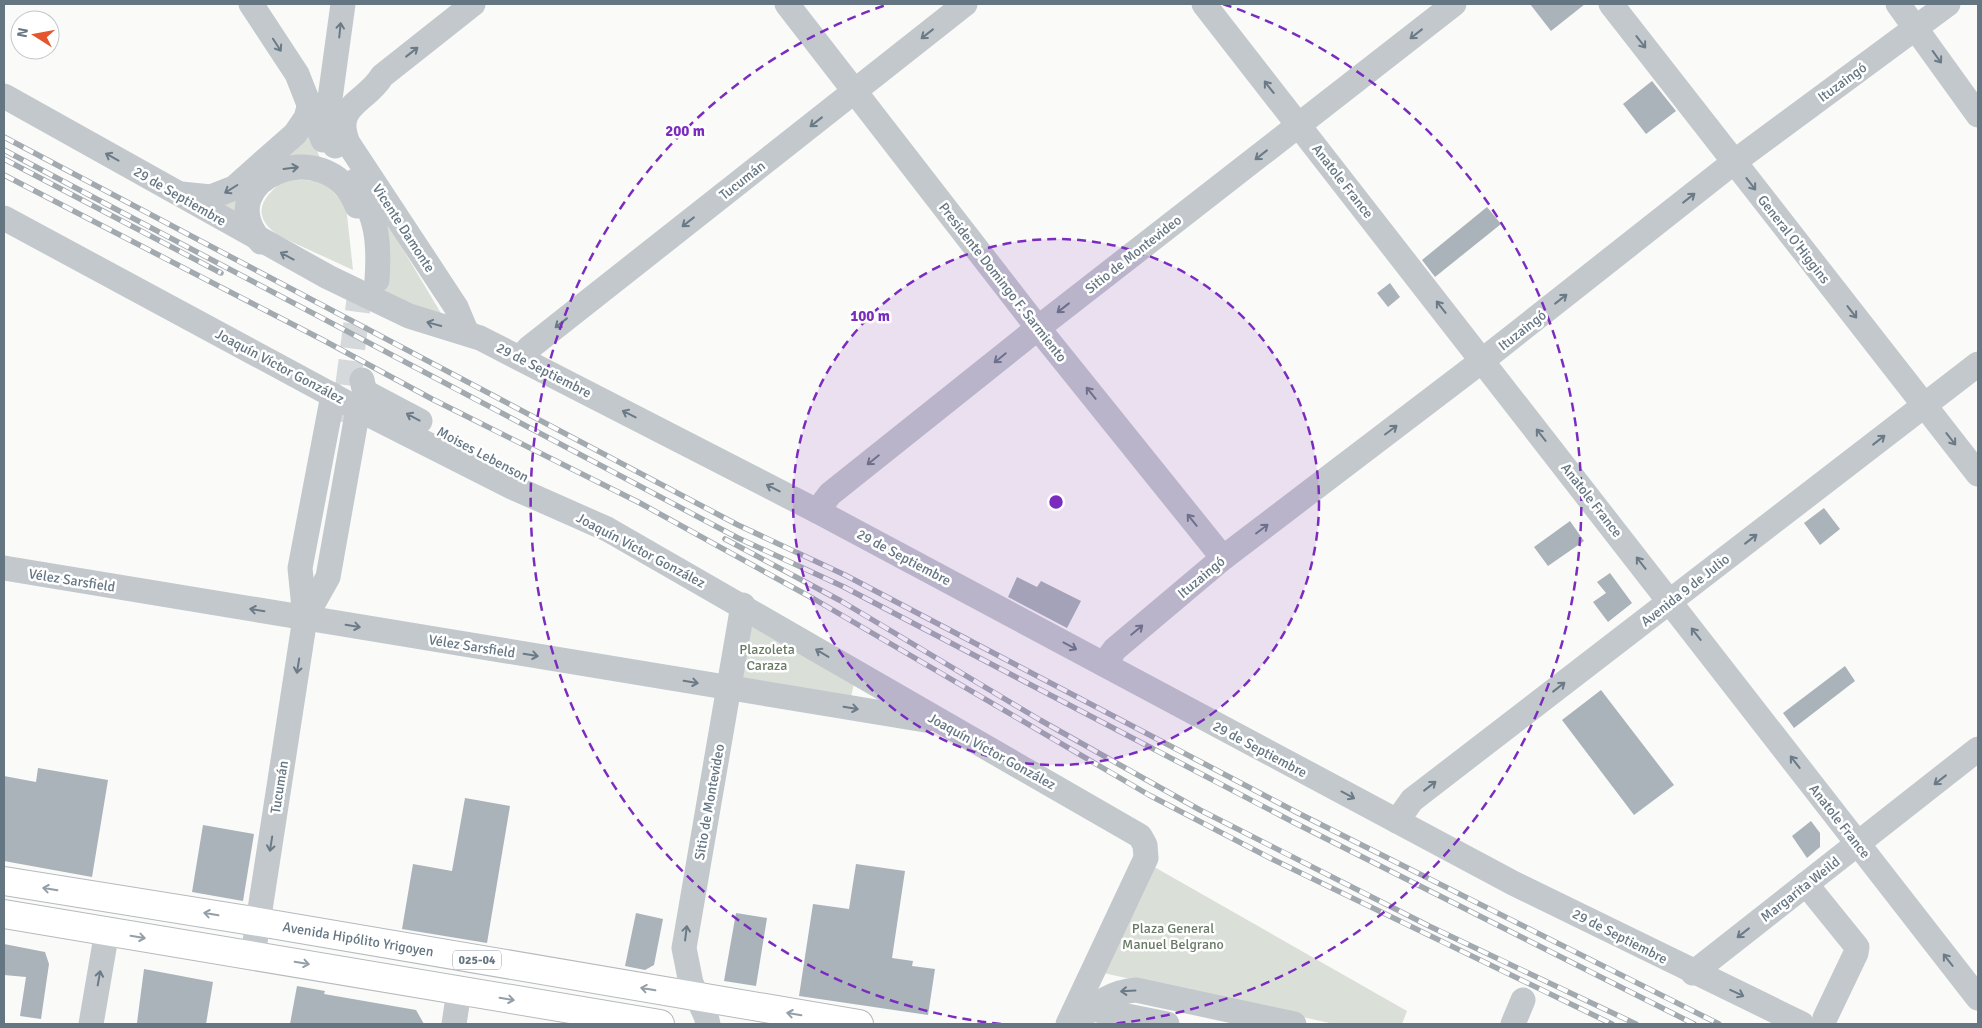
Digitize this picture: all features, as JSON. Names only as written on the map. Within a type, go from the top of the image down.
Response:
[{"type":"main road","name":"Avenida Hipólito Yrigoyen","points":[[4,881],[259,922],[696,998],[859,1024]]},
{"type":"main road","name":"025-04","points":[[4,914],[660,1024]]},
{"type":"street","name":"Vicente Damonte","points":[[251,4],[297,74],[348,142],[456,307],[467,333]]},
{"type":"street","points":[[261,242],[249,224],[248,207],[253,192],[273,172],[293,166],[307,168],[337,178],[346,186],[354,198],[364,227],[365,259],[370,278],[377,236],[370,207],[328,132],[327,113],[343,4]]},
{"type":"street","points":[[176,193],[211,197],[234,188],[295,134],[306,118],[348,109],[376,86],[382,76],[473,4]]},
{"type":"street","name":"Presidente Domingo F. Sarmiento","points":[[787,4],[1038,328],[1223,558]]},
{"type":"street","name":"Tucumán","points":[[520,358],[530,348],[965,4]]},
{"type":"street","name":"Anatole France","points":[[1204,4],[1671,601],[1978,998]]},
{"type":"street","name":"Sitio de Montevideo","points":[[817,511],[830,494],[1038,328],[1454,4]]},
{"type":"street","name":"General O'Higgins","points":[[1610,4],[1978,474]]},
{"type":"street","points":[[1898,4],[1978,114]]},
{"type":"street","name":"Ituzaingó","points":[[1104,664],[1114,649],[1223,558],[1483,360],[1734,162],[1948,4]]},
{"type":"street","points":[[297,74],[319,74],[329,71],[336,62]]},
{"type":"street","name":"29 de Septiembre","points":[[4,96],[261,242],[386,306],[416,318],[467,333],[520,358],[817,511],[1513,883],[1693,973],[1813,1021]]},
{"type":"street","name":"Vicente Damonte","points":[[327,113],[328,152],[346,186]]},
{"type":"street","name":"Joaquín Víctor González","points":[[4,218],[333,395],[350,415],[606,529],[743,605],[940,722],[1140,836],[1145,845],[1146,858],[1070,1024]]},
{"type":"street","name":"Avenida 9 de Julio","points":[[1396,821],[1412,800],[1978,364]]},
{"type":"street","name":"Moises Lebenson","points":[[362,380],[364,389],[369,394],[555,493],[606,529]]},
{"type":"street","name":"Tucumán","points":[[254,955],[305,618],[300,568],[333,395]]},
{"type":"street","name":"Tucumán","points":[[305,618],[328,577],[350,415]]},
{"type":"street","name":"Vélez Sarsfield","points":[[4,568],[940,722]]},
{"type":"street","name":"Sitio de Montevideo","points":[[708,1024],[706,1016],[696,998],[686,966],[684,948],[743,605]]},
{"type":"street","name":"Margarita Weild","points":[[1693,973],[1978,749]]},
{"type":"street","points":[[1806,884],[1857,947],[1856,953],[1813,1021]]},
{"type":"street","points":[[91,1024],[107,931]]},
{"type":"street","points":[[1070,1024],[1119,992],[1136,990],[1294,1024]]},
{"type":"street","points":[[454,1024],[459,991]]},
{"type":"street","points":[[1513,1024],[1523,1000]]},
{"type":"street","points":[[1092,1009],[1167,1024]]},
{"type":"green space","points":[[310,130],[319,156],[327,166],[293,160],[242,221],[215,200]]},
{"type":"green space","points":[[287,178],[324,182],[346,206],[353,270],[279,236],[269,228],[264,220],[262,206],[271,192]]},
{"type":"green space","points":[[382,214],[445,320],[382,293]]},
{"type":"green space","name":"Plazoleta Caraza","points":[[749,619],[855,679],[851,697],[738,678]]},
{"type":"green space","name":"Plaza General Manuel Belgrano","points":[[1149,864],[1407,1011],[1402,1024],[1334,1024],[1099,972]]},
{"type":"building","points":[[1530,4],[1585,4],[1551,31]]},
{"type":"building","points":[[1652,81],[1676,111],[1646,134],[1623,104]]},
{"type":"building","points":[[1487,207],[1501,224],[1435,277],[1422,260]]},
{"type":"building","points":[[1390,283],[1400,297],[1388,307],[1377,293]]},
{"type":"building","points":[[1824,508],[1840,529],[1820,545],[1804,523]]},
{"type":"building","points":[[1570,521],[1584,541],[1548,566],[1534,547]]},
{"type":"building","points":[[1610,573],[1632,603],[1608,622],[1593,602],[1606,593],[1597,582]]},
{"type":"building","points":[[1017,577],[1037,587],[1041,581],[1081,601],[1067,628],[1008,597]]},
{"type":"building","points":[[1845,666],[1855,681],[1794,728],[1783,713]]},
{"type":"building","points":[[1601,690],[1674,785],[1634,815],[1562,720]]},
{"type":"building","points":[[38,768],[108,780],[92,877],[4,861],[4,776],[36,782]]},
{"type":"building","points":[[465,798],[510,806],[487,943],[402,929],[413,864],[452,871]]},
{"type":"building","points":[[1811,821],[1820,833],[1820,847],[1807,858],[1792,836]]},
{"type":"building","points":[[203,825],[254,834],[243,901],[192,892]]},
{"type":"building","points":[[856,864],[905,871],[892,958],[913,961],[912,966],[935,969],[928,1015],[799,996],[813,904],[849,909]]},
{"type":"building","points":[[636,913],[663,919],[654,965],[645,970],[625,966]]},
{"type":"building","points":[[736,913],[767,918],[756,986],[724,981]]},
{"type":"building","points":[[4,944],[45,952],[49,964],[41,1019],[20,1016],[26,977],[4,975]]},
{"type":"building","points":[[144,969],[213,982],[206,1024],[137,1023]]},
{"type":"building","points":[[297,986],[325,991],[324,994],[416,1010],[424,1024],[290,1024]]},
{"type":"tunnel","points":[[343,422],[362,277]]},
{"type":"railway","points":[[4,137],[738,525],[845,575],[1298,813],[1719,1024]]},
{"type":"railway","points":[[4,150],[738,538],[844,587],[1293,822],[1694,1024]]},
{"type":"railway","points":[[4,159],[221,273]]},
{"type":"railway","points":[[4,175],[323,340],[432,399],[640,503],[814,599],[1149,795],[1272,859],[1612,1024]]},
{"type":"railway","points":[[725,539],[841,601],[1040,720],[1200,810],[1429,926],[1636,1024]]}]
